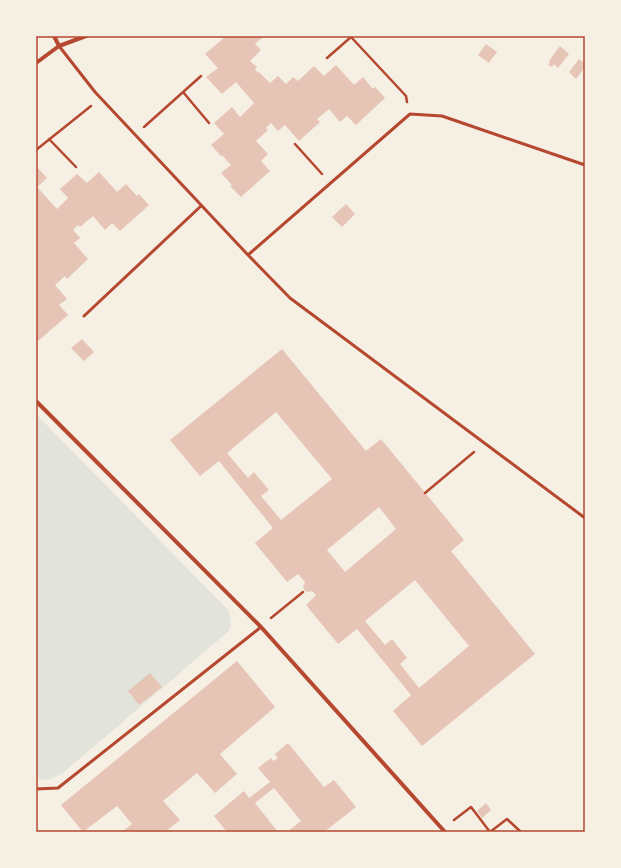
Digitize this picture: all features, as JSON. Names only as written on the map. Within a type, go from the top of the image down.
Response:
[{"type":"street","points":[[54,36],[59,46]]},
{"type":"street","points":[[36,63],[59,46],[86,36]]},
{"type":"street","points":[[36,401],[261,627],[444,831]]},
{"type":"lane","points":[[59,46],[101,99],[290,298],[585,518]]},
{"type":"lane","points":[[248,255],[410,114],[442,116],[585,165]]},
{"type":"lane","points":[[84,316],[201,206]]},
{"type":"lane","points":[[36,789],[58,788],[261,627]]},
{"type":"path","points":[[327,58],[351,37],[406,96],[410,114]]},
{"type":"path","points":[[135,135],[201,76]]},
{"type":"path","points":[[183,92],[209,123]]},
{"type":"path","points":[[36,150],[101,99]]},
{"type":"path","points":[[49,139],[76,167]]},
{"type":"path","points":[[295,144],[330,184]]},
{"type":"path","points":[[425,493],[484,443]]},
{"type":"path","points":[[261,627],[304,592]]},
{"type":"path","points":[[444,831],[471,807],[490,832],[507,819],[521,832]]},
{"type":"shaded area","points":[[36,414],[229,611],[231,624],[229,631],[63,773],[48,780],[36,779]]},
{"type":"building","points":[[226,36],[264,36],[255,44],[261,50],[250,61],[257,67],[255,69],[258,73],[259,72],[270,83],[278,76],[286,84],[293,77],[298,81],[314,66],[324,76],[336,65],[354,85],[363,77],[373,89],[375,87],[385,98],[356,125],[347,116],[340,122],[329,109],[317,119],[320,122],[299,141],[285,125],[278,131],[271,123],[266,128],[268,130],[256,141],[268,154],[261,161],[270,171],[241,197],[230,186],[232,185],[221,173],[231,165],[211,145],[224,134],[214,123],[232,107],[240,117],[254,103],[236,82],[222,94],[206,77],[218,68],[205,54]]},
{"type":"building","points":[[486,44],[497,52],[489,63],[478,55]]},
{"type":"building","points":[[560,46],[569,54],[558,68],[554,64],[552,67],[548,65],[550,62],[549,61]]},
{"type":"building","points":[[579,59],[585,64],[585,67],[576,79],[569,72]]},
{"type":"building","points":[[36,166],[47,178],[37,187],[57,209],[68,198],[60,189],[77,174],[87,183],[99,172],[117,192],[126,184],[137,196],[139,194],[149,205],[120,231],[112,223],[105,230],[93,216],[80,227],[78,225],[73,230],[80,238],[74,243],[88,259],[67,279],[65,276],[55,285],[67,299],[59,305],[68,315],[38,341],[36,338]]},
{"type":"building","points":[[346,204],[355,214],[342,227],[332,217]]},
{"type":"building","points":[[82,339],[94,352],[84,361],[71,348]]},
{"type":"building","points":[[282,349],[366,451],[381,439],[464,540],[451,551],[535,654],[422,746],[393,711],[411,695],[357,629],[338,644],[306,605],[316,595],[312,591],[305,591],[303,587],[305,582],[298,574],[287,582],[255,543],[273,528],[219,461],[200,476],[170,440]],"holes":[[[276,412],[332,479],[281,520],[261,496],[269,490],[254,472],[248,478],[227,453]],[[379,507],[396,529],[345,572],[327,550]],[[415,580],[469,646],[419,688],[400,664],[407,658],[392,639],[385,645],[365,621]]]},
{"type":"building","points":[[237,661],[275,707],[220,754],[237,774],[215,793],[197,773],[163,801],[180,820],[165,832],[122,832],[132,824],[117,806],[83,832],[61,805]]},
{"type":"building","points":[[150,673],[162,687],[139,705],[128,691]]},
{"type":"building","points":[[288,743],[324,787],[334,780],[356,807],[324,832],[287,832],[301,821],[274,788],[255,803],[278,832],[227,832],[214,816],[244,791],[249,798],[270,782],[258,768],[271,758],[273,761],[278,758],[275,754]]},
{"type":"building","points":[[486,803],[491,810],[482,818],[477,811]]}]
